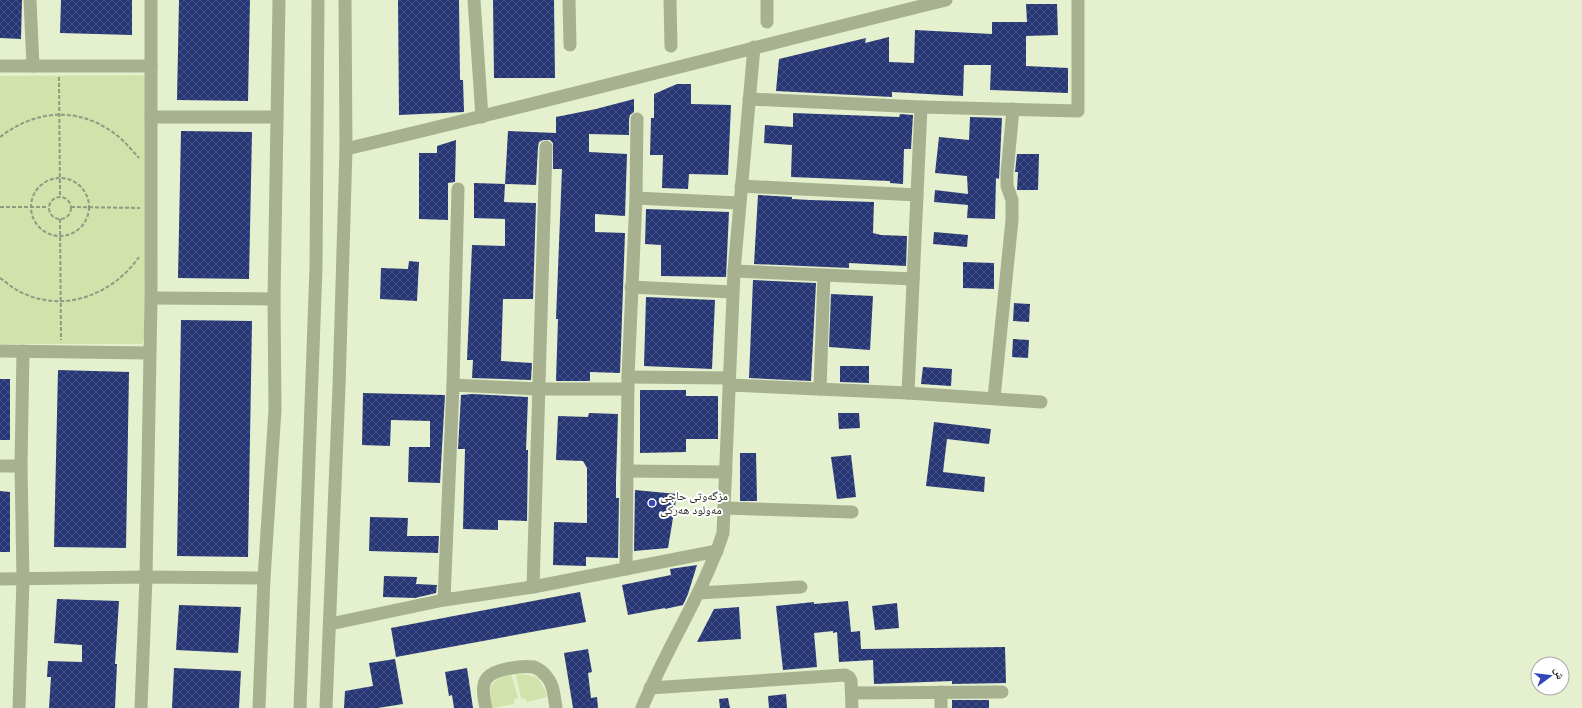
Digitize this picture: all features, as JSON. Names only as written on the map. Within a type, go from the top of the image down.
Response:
[{"type":"street","points":[[30,0],[33,66]]},
{"type":"street","points":[[141,708],[146,577],[152,298],[151,0]]},
{"type":"street","points":[[259,708],[264,578],[274,410],[274,299],[279,0]]},
{"type":"street","points":[[300,708],[316,267],[318,0]]},
{"type":"street","points":[[326,708],[346,149],[345,0]]},
{"type":"street","points":[[474,0],[482,117]]},
{"type":"street","points":[[569,0],[570,46]]},
{"type":"street","points":[[670,0],[671,46]]},
{"type":"street","points":[[767,0],[767,22]]},
{"type":"street","points":[[346,149],[636,79],[754,47],[946,0]]},
{"type":"street","points":[[749,99],[921,108],[1078,111],[1078,0]]},
{"type":"street","points":[[642,708],[650,688],[698,594],[717,551],[723,532],[732,292],[754,47]]},
{"type":"street","points":[[0,66],[151,66]]},
{"type":"street","points":[[908,393],[921,108]]},
{"type":"street","points":[[994,398],[1012,220],[1012,200],[1007,186],[1006,173],[1012,109]]},
{"type":"street","points":[[151,118],[277,117]]},
{"type":"street","points":[[626,569],[628,383],[636,198],[637,119]]},
{"type":"street","points":[[533,586],[546,147]]},
{"type":"street","points":[[741,186],[917,195]]},
{"type":"street","points":[[444,600],[453,385],[458,189]]},
{"type":"street","points":[[636,198],[739,203]]},
{"type":"street","points":[[734,271],[913,279]]},
{"type":"street","points":[[820,389],[824,275]]},
{"type":"street","points":[[631,287],[732,292]]},
{"type":"street","points":[[152,298],[274,299]]},
{"type":"street","points":[[0,351],[150,353]]},
{"type":"street","points":[[19,708],[23,579],[21,466],[23,351]]},
{"type":"street","points":[[453,385],[538,389],[628,383],[729,381],[820,389],[994,398],[1041,402]]},
{"type":"street","points":[[0,466],[21,466]]},
{"type":"street","points":[[627,471],[726,472]]},
{"type":"street","points":[[724,508],[852,512]]},
{"type":"street","points":[[330,624],[444,600],[533,586],[717,551]]},
{"type":"street","points":[[0,579],[146,577],[264,578]]},
{"type":"street","points":[[698,594],[800,587]]},
{"type":"street","points":[[486,708],[484,683],[487,678],[494,672],[521,666],[533,667],[541,670],[545,674],[552,686],[556,708]]},
{"type":"street","points":[[650,688],[845,675],[849,677],[851,681],[852,708]]},
{"type":"street","points":[[941,692],[941,708]]},
{"type":"street","points":[[852,694],[1002,692]]},
{"type":"path","points":[[59,66],[60,196]]},
{"type":"path","points":[[0,137],[27,121],[44,116],[59,114],[73,116],[99,124],[122,140],[140,159]]},
{"type":"path","points":[[60,178],[69,179],[77,183],[84,190],[88,198],[89,208],[87,218],[82,226],[74,233],[65,236],[55,236],[45,232],[37,226],[32,217],[30,207],[32,198],[39,187],[51,179],[60,178]]},
{"type":"path","points":[[56,196],[66,198],[71,207],[69,214],[64,219],[56,219],[50,214],[48,207],[50,201],[56,196]]},
{"type":"path","points":[[0,207],[48,207]]},
{"type":"path","points":[[71,207],[145,208]]},
{"type":"path","points":[[60,219],[61,344]]},
{"type":"path","points":[[0,278],[15,289],[44,299],[61,300],[85,297],[111,285],[122,277],[140,255]]},
{"type":"green space","points":[[143,75],[145,78],[144,338],[142,344],[0,344],[0,76]]},
{"type":"green space","points":[[511,674],[518,698],[514,700],[514,704],[493,708],[490,694],[492,685],[498,679]]},
{"type":"green space","points":[[516,674],[538,678],[547,697],[527,702],[526,699],[521,698]]},
{"type":"building","points":[[0,0],[22,0],[21,39],[0,38]]},
{"type":"building","points":[[61,0],[132,0],[132,35],[60,33]]},
{"type":"building","points":[[179,0],[250,0],[248,101],[177,100]]},
{"type":"building","points":[[398,0],[459,0],[460,80],[463,80],[464,112],[399,115]]},
{"type":"building","points":[[493,0],[554,0],[555,78],[494,78]]},
{"type":"building","points":[[1026,4],[1057,4],[1058,35],[1026,36],[1026,66],[1068,68],[1068,93],[990,90],[991,65],[964,65],[963,96],[892,92],[892,97],[776,91],[779,59],[866,38],[865,43],[889,37],[889,62],[914,63],[915,30],[992,34],[992,22],[1027,22]]},
{"type":"building","points":[[677,84],[691,84],[691,104],[731,105],[728,175],[689,174],[688,189],[662,188],[663,155],[650,155],[651,118],[654,118],[654,94]]},
{"type":"building","points":[[634,99],[634,112],[630,115],[629,119],[629,135],[589,134],[589,152],[627,154],[625,216],[595,214],[595,232],[625,233],[620,373],[590,372],[590,381],[556,381],[558,319],[556,319],[562,169],[553,169],[553,143],[550,140],[543,140],[539,142],[538,147],[536,185],[505,184],[508,131],[556,133],[556,117]]},
{"type":"building","points":[[793,113],[899,117],[900,114],[913,115],[911,149],[904,149],[903,184],[890,183],[890,181],[791,177],[792,145],[764,143],[765,125],[793,127]]},
{"type":"building","points":[[970,117],[1002,118],[999,179],[996,178],[995,219],[967,218],[968,205],[934,202],[935,190],[968,194],[967,176],[935,173],[939,137],[969,140]]},
{"type":"building","points":[[181,131],[252,132],[249,279],[178,278]]},
{"type":"building","points":[[456,140],[455,182],[448,183],[448,220],[419,219],[419,153],[437,153],[437,146]]},
{"type":"building","points":[[1017,154],[1039,154],[1038,190],[1017,190],[1018,172],[1015,172]]},
{"type":"building","points":[[474,183],[505,184],[504,202],[536,203],[533,299],[503,299],[501,361],[532,363],[531,380],[472,378],[473,360],[467,360],[472,245],[505,246],[505,219],[474,218]]},
{"type":"building","points":[[758,195],[792,197],[792,199],[874,202],[873,233],[881,235],[907,236],[906,266],[849,263],[849,268],[754,264]]},
{"type":"building","points":[[646,209],[729,212],[726,277],[661,276],[661,245],[645,244]]},
{"type":"building","points":[[934,232],[968,235],[967,247],[933,244]]},
{"type":"building","points":[[409,261],[419,262],[417,301],[380,299],[381,268],[408,269]]},
{"type":"building","points":[[963,262],[994,263],[994,289],[963,288]]},
{"type":"building","points":[[753,280],[816,283],[811,381],[749,378]]},
{"type":"building","points":[[831,294],[873,296],[870,350],[829,347]]},
{"type":"building","points":[[646,297],[715,300],[712,369],[644,366]]},
{"type":"building","points":[[1014,303],[1030,304],[1029,322],[1013,321]]},
{"type":"building","points":[[181,320],[252,321],[248,557],[177,556]]},
{"type":"building","points":[[1013,339],[1029,340],[1028,358],[1012,357]]},
{"type":"building","points":[[840,366],[869,366],[869,383],[840,382]]},
{"type":"building","points":[[923,367],[952,369],[951,386],[921,384]]},
{"type":"building","points":[[58,370],[129,372],[126,548],[54,547]]},
{"type":"building","points":[[0,379],[10,379],[10,440],[0,440]]},
{"type":"building","points":[[640,390],[686,390],[686,396],[718,396],[718,439],[686,439],[686,452],[640,453]]},
{"type":"building","points":[[363,393],[445,395],[440,483],[408,482],[409,447],[430,447],[430,421],[391,420],[390,446],[362,445]]},
{"type":"building","points":[[472,394],[528,397],[526,450],[528,450],[527,521],[498,520],[498,530],[463,529],[465,449],[458,449],[461,395]]},
{"type":"building","points":[[589,413],[618,414],[616,498],[619,498],[618,558],[586,557],[586,566],[553,565],[554,522],[587,523],[587,468],[583,461],[556,460],[558,416],[588,417]]},
{"type":"building","points":[[838,413],[859,413],[860,428],[839,429]]},
{"type":"building","points":[[934,422],[991,429],[989,444],[947,439],[943,472],[985,477],[984,492],[926,486]]},
{"type":"building","points":[[740,453],[756,453],[757,501],[740,501]]},
{"type":"building","points":[[851,455],[856,497],[837,499],[831,457]]},
{"type":"building","points":[[635,490],[677,494],[668,548],[634,551]]},
{"type":"building","points":[[0,491],[10,492],[10,552],[0,552]]},
{"type":"building","points":[[370,517],[408,518],[407,536],[439,536],[438,553],[369,551]]},
{"type":"building","points":[[697,565],[683,605],[628,615],[622,585],[671,575],[670,569]]},
{"type":"building","points":[[384,576],[417,577],[416,584],[437,585],[436,593],[415,598],[383,597]]},
{"type":"building","points":[[580,592],[586,622],[396,657],[391,628]]},
{"type":"building","points":[[57,599],[119,601],[115,664],[117,664],[115,708],[49,708],[51,677],[47,677],[48,661],[82,662],[82,645],[54,643]]},
{"type":"building","points":[[848,601],[851,632],[860,631],[861,649],[1005,647],[1006,683],[952,684],[952,681],[874,684],[873,660],[839,662],[837,632],[833,633],[833,631],[814,633],[817,667],[783,670],[776,606],[814,602],[814,604]]},
{"type":"building","points":[[897,603],[899,628],[875,630],[872,606]]},
{"type":"building","points":[[179,605],[241,607],[238,653],[176,650]]},
{"type":"building","points":[[739,607],[741,639],[697,642],[714,609]]},
{"type":"building","points":[[588,649],[592,672],[588,673],[591,698],[597,697],[598,708],[573,708],[564,653]]},
{"type":"building","points":[[395,659],[403,704],[378,708],[344,708],[345,691],[373,686],[369,663]]},
{"type":"building","points":[[174,668],[241,671],[239,708],[172,708]]},
{"type":"building","points":[[467,668],[473,708],[454,708],[452,695],[449,696],[445,672]]},
{"type":"building","points":[[786,694],[787,708],[769,708],[768,696]]},
{"type":"building","points":[[728,698],[730,708],[720,708],[719,699]]},
{"type":"building","points":[[952,700],[989,700],[989,708],[952,708]]},
{"type":"place","name":"مزگەوتی حاجی مەولود هەرکی","points":[[652,503]]}]
